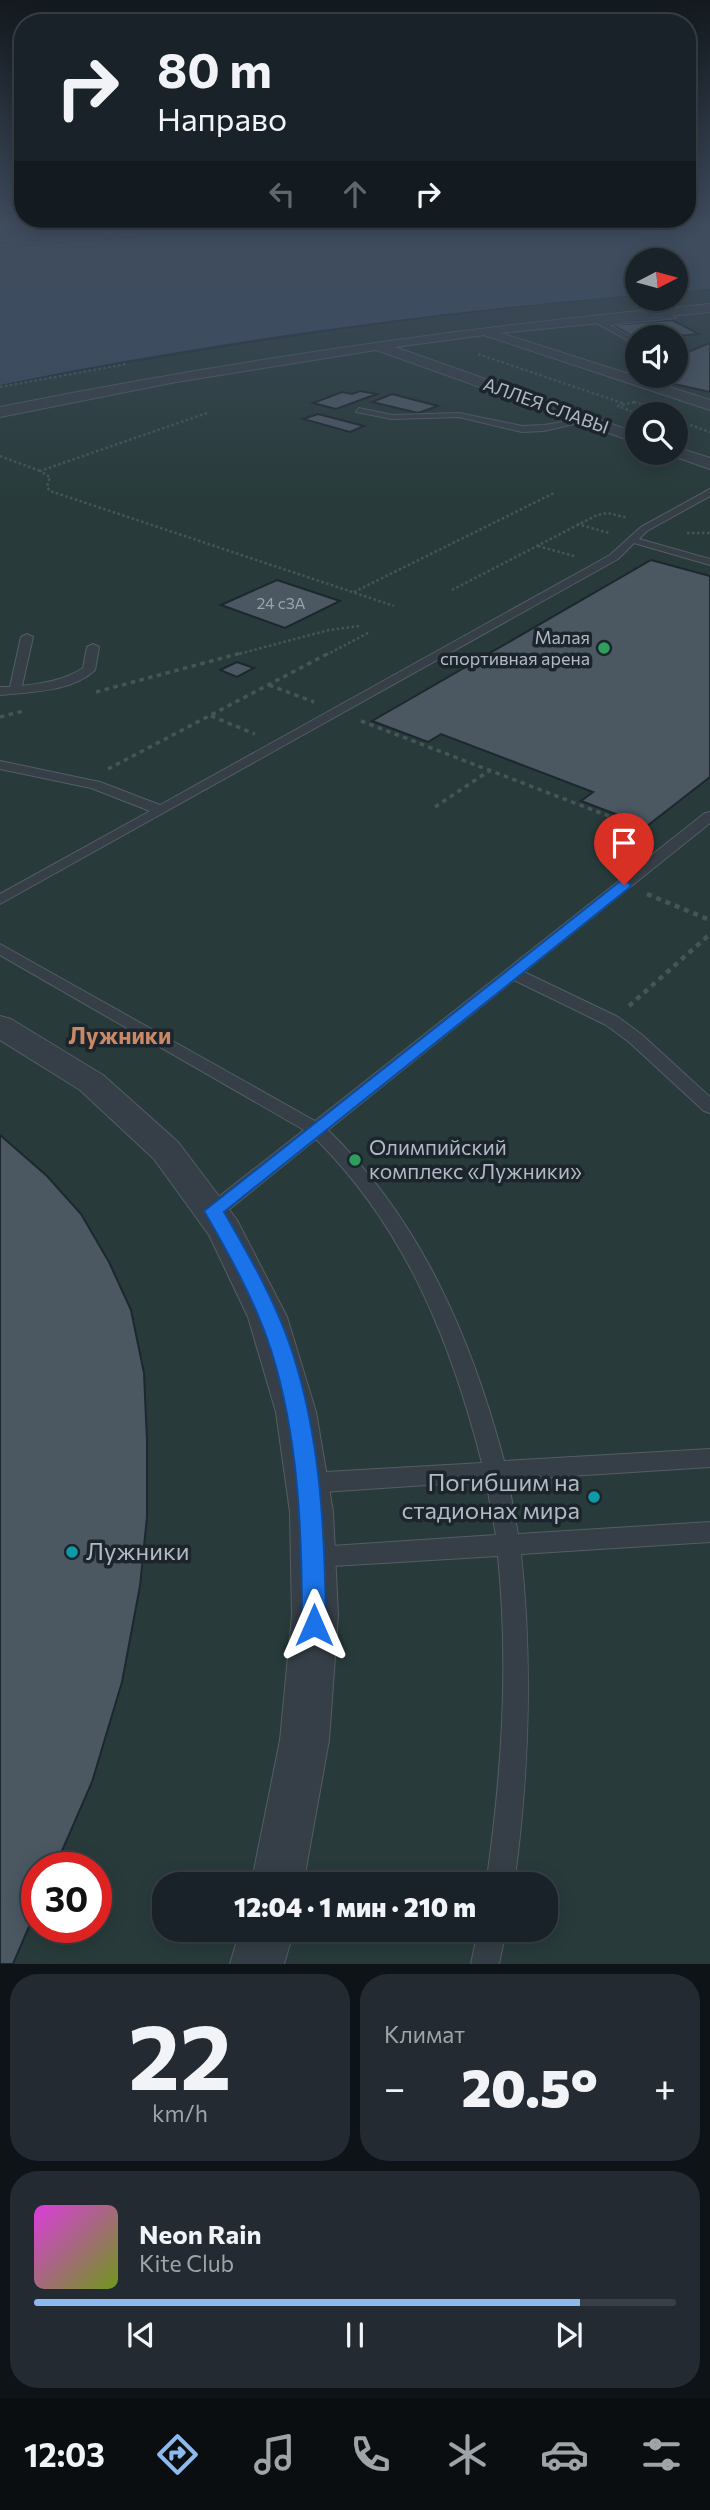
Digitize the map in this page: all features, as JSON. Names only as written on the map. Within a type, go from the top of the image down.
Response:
[{"type":"street","points":[[0,412],[198,373],[375,345],[481,331],[625,318]]},
{"type":"street","points":[[481,331],[710,405]]},
{"type":"street","name":"АЛЛЕЯ СЛАВЫ","points":[[375,345],[625,434]]},
{"type":"street","points":[[688,456],[710,464]]},
{"type":"street","points":[[0,1026],[56,1056],[104,1090],[142,1124],[182,1169],[214,1211],[250,1273],[282,1351],[302,1436],[308,1483],[314,1557],[314,1625],[307,1719],[279,1872]]},
{"type":"street","points":[[257,1964],[263,1942]]},
{"type":"lane","points":[[597,322],[625,337]]},
{"type":"lane","points":[[359,410],[392,417],[459,415],[522,429],[586,420]]},
{"type":"lane","points":[[0,901],[619,554],[652,524],[710,492]]},
{"type":"lane","points":[[633,540],[710,562]]},
{"type":"lane","points":[[15,690],[27,637]]},
{"type":"lane","points":[[0,691],[49,684],[83,674],[89,670],[93,647]]},
{"type":"lane","points":[[0,765],[83,782],[161,810]]},
{"type":"lane","points":[[214,1211],[710,816]]},
{"type":"lane","points":[[0,950],[316,1129],[343,1154],[362,1177],[422,1267],[439,1299],[474,1386],[497,1471],[510,1545],[516,1608],[517,1704],[513,1776],[502,1872]]},
{"type":"lane","points":[[513,973],[612,1021],[645,1046],[710,1108]]},
{"type":"lane","points":[[308,1483],[710,1458]]},
{"type":"lane","points":[[314,1557],[710,1532]]},
{"type":"lane","points":[[485,1964],[490,1942]]},
{"type":"path","points":[[484,350],[474,352],[625,404]]},
{"type":"path","points":[[481,360],[497,356]]},
{"type":"path","points":[[495,364],[511,361]]},
{"type":"path","points":[[507,369],[523,365]]},
{"type":"path","points":[[522,374],[538,370]]},
{"type":"path","points":[[536,379],[552,375]]},
{"type":"path","points":[[550,384],[566,380]]},
{"type":"path","points":[[564,388],[580,384]]},
{"type":"path","points":[[577,394],[598,389]]},
{"type":"path","points":[[625,404],[618,406],[625,409]]},
{"type":"path","points":[[40,471],[206,413]]},
{"type":"path","points":[[688,424],[710,432]]},
{"type":"path","points":[[692,431],[710,426]]},
{"type":"path","points":[[0,456],[50,477],[47,487],[50,491],[394,606]]},
{"type":"path","points":[[353,592],[554,493]]},
{"type":"path","points":[[452,590],[578,524],[605,513],[686,533],[710,533]]},
{"type":"path","points":[[578,524],[633,540]]},
{"type":"path","points":[[537,545],[601,564]]},
{"type":"path","points":[[95,692],[329,630],[359,626]]},
{"type":"path","points":[[83,782],[370,632]]},
{"type":"path","points":[[269,685],[677,843]]},
{"type":"path","points":[[0,717],[34,708]]},
{"type":"path","points":[[210,716],[280,744]]},
{"type":"path","points":[[435,807],[490,771]]},
{"type":"path","points":[[624,885],[710,920]]},
{"type":"path","points":[[612,1021],[710,934]]},
{"type":"green space","name":"Олимпийский комплекс «Лужники»","points":[[435,318],[710,318],[710,1964],[0,1964],[0,386],[236,345]]},
{"type":"water","points":[[0,318],[418,318],[238,342],[0,385]]},
{"type":"building","points":[[672,320],[682,325],[625,325],[625,332],[613,325]]},
{"type":"building","points":[[688,328],[699,334],[688,335]]},
{"type":"building","points":[[710,343],[710,392],[688,387],[688,352]]},
{"type":"building","points":[[360,391],[377,394],[336,409],[313,403],[342,392],[352,394]]},
{"type":"building","points":[[392,394],[438,406],[418,413],[372,402]]},
{"type":"building","points":[[318,414],[364,426],[350,432],[303,419]]},
{"type":"building","name":"Малая спортивная арена","points":[[651,560],[710,576],[710,777],[647,826],[581,801],[593,792],[441,734],[428,742],[372,721]]},
{"type":"building","points":[[277,580],[340,601],[285,628],[221,605]]},
{"type":"building","points":[[237,662],[254,668],[237,677],[220,670]]},
{"type":"building","name":"Лужники","points":[[0,1135],[47,1176],[81,1214],[109,1262],[131,1310],[144,1373],[147,1517],[140,1586],[122,1682],[92,1782],[62,1852],[21,1852],[22,1943],[13,1964],[0,1964]]},
{"type":"place","name":"Малая спортивная арена","points":[[604,648]]},
{"type":"place","name":"Олимпийский комплекс «Лужники»","points":[[355,1160]]},
{"type":"place","name":"Погибшим на стадионах мира","points":[[594,1497]]},
{"type":"place","name":"Лужники","points":[[72,1552]]},
{"type":"district","name":"Лужники","points":[[120,1036]]},
{"type":"route","points":[[314,1625],[314,1557],[308,1483],[302,1436],[282,1351],[250,1273],[214,1211],[624,885]]}]
